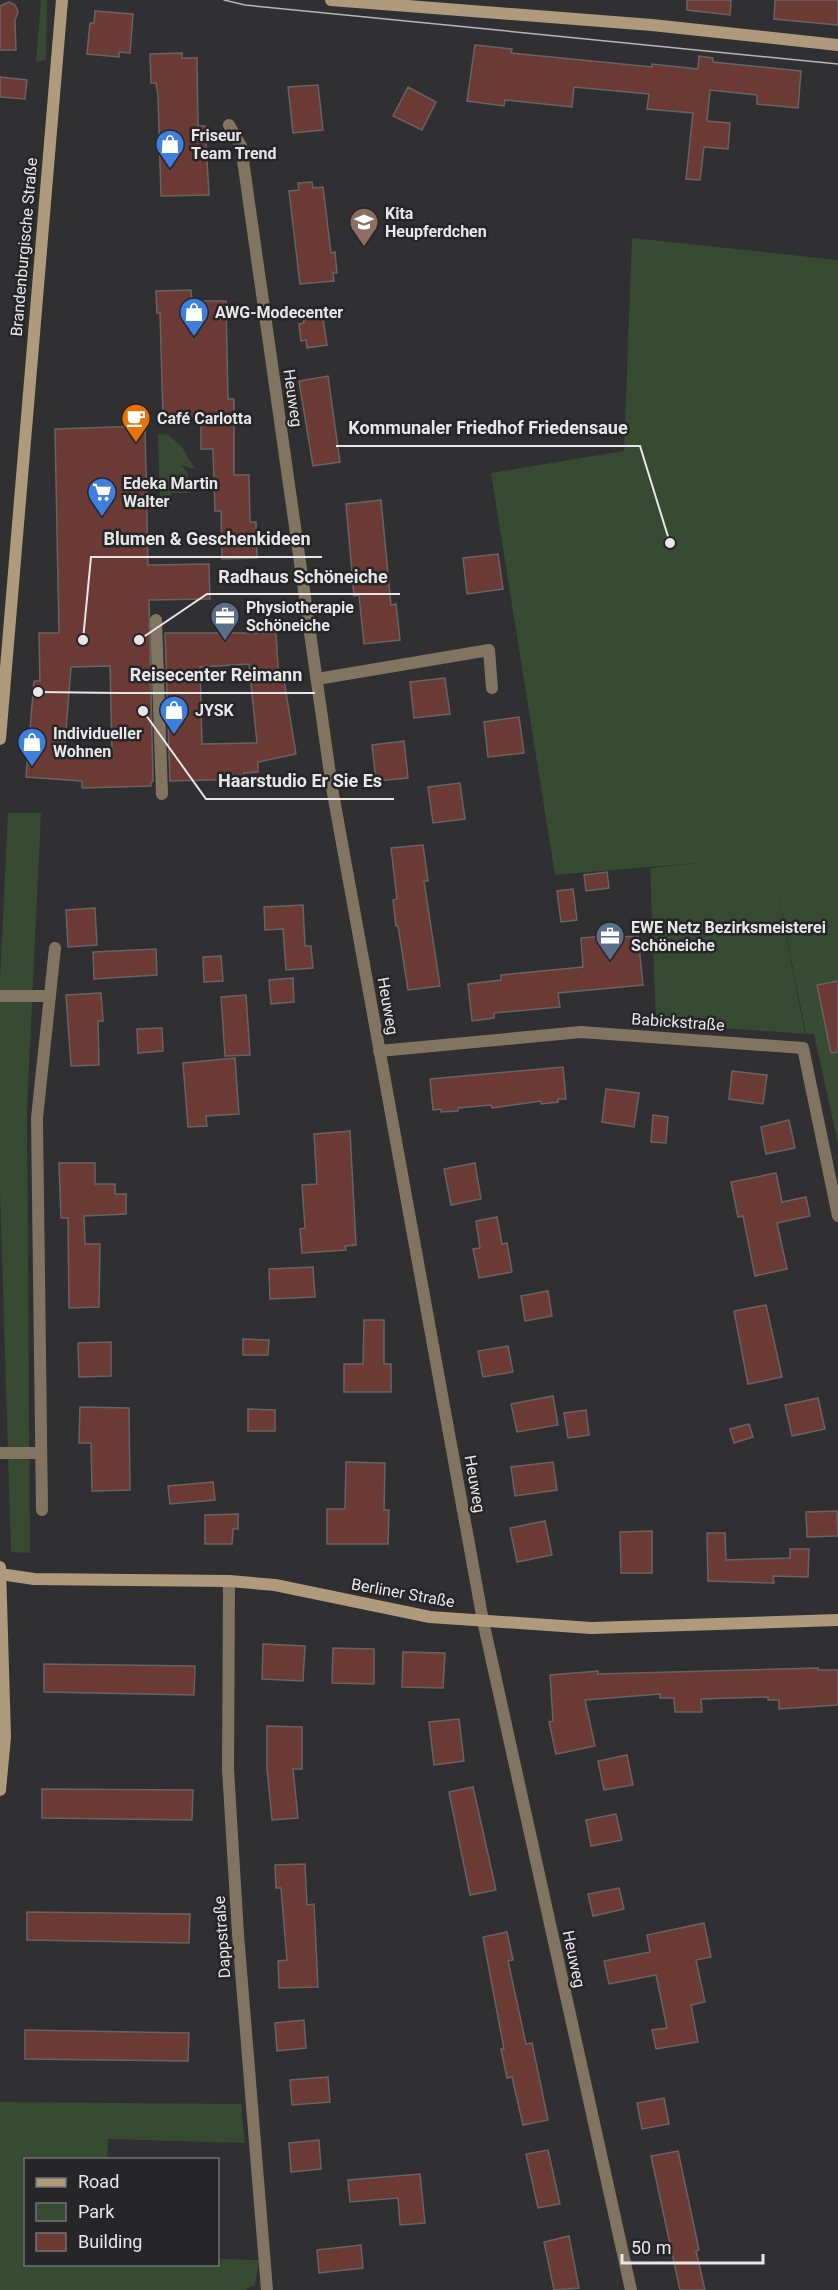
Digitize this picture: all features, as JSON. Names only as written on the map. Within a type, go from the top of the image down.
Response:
[{"type":"street","name":"Brandenburgische Straße","points":[[0,739],[62,0]]},
{"type":"street","points":[[331,0],[652,25],[838,45]]},
{"type":"street","name":"Heuweg","points":[[229,125],[241,146],[332,788],[483,1622],[631,2290]]},
{"type":"street","points":[[156,620],[162,794]]},
{"type":"street","points":[[317,679],[489,650],[492,688]]},
{"type":"street","points":[[42,1510],[37,1118],[55,948]]},
{"type":"street","points":[[0,996],[49,996]]},
{"type":"street","name":"Babickstraße","points":[[380,1051],[581,1032],[803,1048],[838,1216]]},
{"type":"street","points":[[0,1453],[42,1453]]},
{"type":"street","points":[[0,1567],[5,1737],[0,1790]]},
{"type":"street","name":"Berliner Straße","points":[[0,1574],[34,1579],[229,1581],[275,1585],[430,1617],[591,1628],[838,1620]]},
{"type":"street","name":"Dappstraße","points":[[229,1581],[228,1769],[239,1945],[267,2290]]},
{"type":"green space","points":[[41,0],[47,0],[46,60],[36,62]]},
{"type":"green space","points":[[632,238],[838,260],[838,1144],[814,1034],[806,1034],[771,857],[805,1034],[656,1023],[650,868],[696,863],[555,875],[491,473],[624,451]]},
{"type":"green space","points":[[167,434],[182,447],[195,469],[181,465],[187,472],[191,493],[171,493],[171,504],[160,505],[158,435]]},
{"type":"green space","points":[[8,813],[41,813],[27,1109],[30,1553],[11,1552],[0,1188],[0,980]]},
{"type":"green space","points":[[0,2102],[241,2104],[245,2143],[108,2139],[107,2158],[24,2158],[24,2266],[219,2266],[219,2259],[259,2260],[255,2285],[245,2290],[0,2290]]},
{"type":"building","points":[[687,0],[731,0],[730,15],[687,10]]},
{"type":"building","points":[[775,0],[838,0],[838,25],[774,19]]},
{"type":"building","points":[[9,2],[15,5],[18,11],[15,21],[16,50],[0,50],[0,6]]},
{"type":"building","points":[[95,11],[133,14],[130,53],[119,52],[119,57],[87,54],[90,23],[94,23]]},
{"type":"building","points":[[475,45],[512,49],[511,53],[652,67],[652,64],[698,69],[699,56],[713,58],[713,62],[801,71],[798,108],[757,104],[757,95],[710,90],[707,121],[730,123],[728,149],[704,147],[700,180],[686,179],[693,113],[647,109],[649,94],[574,87],[572,107],[505,100],[504,106],[467,101]]},
{"type":"building","points":[[182,53],[182,58],[197,58],[198,126],[205,126],[209,195],[161,196],[158,96],[156,83],[151,83],[150,54]]},
{"type":"building","points":[[0,77],[27,80],[25,99],[0,97]]},
{"type":"building","points":[[318,85],[323,130],[293,133],[288,87]]},
{"type":"building","points":[[408,87],[436,102],[422,130],[393,116]]},
{"type":"building","points":[[312,182],[313,188],[323,187],[331,253],[335,252],[337,273],[333,273],[334,281],[300,284],[289,191],[299,190],[298,183]]},
{"type":"building","name":"AWG-Modecenter","points":[[191,290],[192,301],[226,301],[228,399],[234,399],[234,475],[249,475],[250,522],[256,522],[257,558],[222,559],[221,511],[215,511],[213,449],[201,449],[201,416],[163,417],[160,313],[157,313],[156,291]]},
{"type":"building","points":[[322,312],[327,345],[307,348],[306,340],[301,341],[299,324],[304,323],[303,315]]},
{"type":"building","points":[[328,376],[340,462],[313,466],[299,381]]},
{"type":"building","points":[[145,426],[148,565],[209,564],[210,599],[149,600],[153,781],[151,786],[82,788],[82,781],[26,777],[34,681],[40,681],[39,633],[59,633],[55,429]],"holes":[[[110,666],[112,753],[64,755],[71,667]]]},
{"type":"building","points":[[381,500],[391,605],[396,604],[400,640],[364,644],[359,595],[354,596],[346,504]]},
{"type":"building","points":[[498,554],[503,589],[467,594],[463,558]]},
{"type":"building","points":[[165,633],[276,633],[279,682],[284,680],[296,754],[258,762],[258,772],[244,773],[244,779],[170,781]],"holes":[[[249,664],[257,743],[202,744],[200,667]]]},
{"type":"building","points":[[445,678],[450,714],[414,718],[410,682]]},
{"type":"building","points":[[519,717],[524,753],[488,757],[484,722]]},
{"type":"building","points":[[404,741],[408,778],[376,781],[372,745]]},
{"type":"building","points":[[460,783],[465,819],[433,823],[428,787]]},
{"type":"building","points":[[423,845],[428,881],[424,881],[440,986],[408,990],[398,926],[396,926],[393,900],[397,899],[391,848]]},
{"type":"building","points":[[607,872],[609,888],[586,891],[584,875]]},
{"type":"building","points":[[573,889],[577,920],[561,922],[557,891]]},
{"type":"building","points":[[303,905],[305,946],[311,946],[313,968],[286,970],[283,929],[265,930],[264,907]]},
{"type":"building","points":[[95,908],[97,945],[68,947],[66,910]]},
{"type":"building","points":[[619,935],[620,937],[638,936],[643,985],[558,993],[560,1007],[494,1013],[494,1018],[472,1021],[468,984],[501,980],[501,975],[583,967],[581,938]]},
{"type":"building","points":[[156,949],[157,975],[94,979],[93,952]]},
{"type":"building","points":[[221,956],[223,981],[204,982],[203,957]]},
{"type":"building","points":[[293,978],[294,1002],[271,1004],[269,980]]},
{"type":"building","points":[[838,981],[838,1052],[831,1053],[817,985]]},
{"type":"building","points":[[101,993],[103,1021],[98,1021],[99,1065],[71,1066],[66,995]]},
{"type":"building","points":[[246,995],[250,1055],[225,1056],[221,997]]},
{"type":"building","points":[[162,1028],[163,1051],[138,1053],[137,1029]]},
{"type":"building","points":[[235,1058],[239,1114],[206,1116],[207,1126],[188,1127],[183,1063]]},
{"type":"building","points":[[563,1067],[566,1099],[558,1099],[558,1102],[541,1104],[541,1101],[492,1108],[491,1105],[458,1108],[458,1111],[433,1110],[430,1079]]},
{"type":"building","points":[[732,1071],[767,1075],[763,1104],[729,1099]]},
{"type":"building","points":[[606,1089],[639,1093],[634,1127],[602,1122]]},
{"type":"building","points":[[653,1115],[668,1117],[666,1143],[651,1142]]},
{"type":"building","points":[[789,1120],[795,1148],[766,1154],[761,1127]]},
{"type":"building","points":[[350,1131],[356,1245],[345,1246],[346,1250],[302,1253],[300,1229],[305,1228],[302,1185],[317,1184],[314,1134]]},
{"type":"building","points":[[59,1163],[95,1163],[95,1184],[115,1184],[115,1194],[126,1194],[126,1214],[84,1216],[85,1244],[100,1244],[99,1307],[69,1308],[68,1218],[61,1218]]},
{"type":"building","points":[[475,1163],[481,1199],[451,1205],[444,1169]]},
{"type":"building","points":[[776,1173],[782,1202],[806,1197],[810,1216],[777,1223],[787,1269],[755,1276],[743,1216],[738,1217],[731,1182]]},
{"type":"building","points":[[497,1217],[502,1244],[507,1243],[512,1272],[479,1278],[473,1249],[480,1248],[476,1221]]},
{"type":"building","points":[[313,1267],[315,1297],[270,1299],[269,1269]]},
{"type":"building","points":[[548,1291],[552,1316],[525,1321],[521,1296]]},
{"type":"building","points":[[766,1305],[782,1377],[748,1384],[734,1311]]},
{"type":"building","points":[[364,1320],[384,1320],[384,1364],[391,1364],[391,1392],[344,1392],[344,1364],[363,1364]]},
{"type":"building","points":[[243,1339],[269,1340],[268,1355],[243,1355]]},
{"type":"building","points":[[111,1342],[111,1376],[79,1377],[78,1343]]},
{"type":"building","points":[[508,1346],[513,1372],[483,1377],[478,1351]]},
{"type":"building","points":[[553,1396],[558,1425],[517,1432],[511,1404]]},
{"type":"building","points":[[818,1398],[825,1429],[792,1436],[785,1405]]},
{"type":"building","points":[[80,1407],[129,1408],[130,1490],[92,1491],[91,1443],[79,1443]]},
{"type":"building","points":[[248,1409],[275,1410],[275,1431],[248,1431]]},
{"type":"building","points":[[586,1410],[589,1435],[568,1438],[564,1413]]},
{"type":"building","points":[[749,1424],[753,1437],[734,1443],[730,1429]]},
{"type":"building","points":[[346,1462],[385,1463],[384,1510],[389,1510],[388,1544],[327,1544],[327,1509],[345,1509]]},
{"type":"building","points":[[553,1462],[557,1490],[515,1496],[511,1467]]},
{"type":"building","points":[[213,1482],[215,1500],[170,1504],[168,1486]]},
{"type":"building","points":[[837,1511],[838,1536],[807,1537],[806,1512]]},
{"type":"building","points":[[238,1514],[238,1529],[233,1529],[232,1544],[205,1544],[205,1515]]},
{"type":"building","points":[[545,1521],[552,1555],[517,1562],[510,1528]]},
{"type":"building","points":[[652,1531],[652,1573],[621,1573],[620,1532]]},
{"type":"building","points":[[707,1533],[725,1533],[726,1560],[790,1558],[790,1549],[809,1549],[808,1577],[773,1576],[774,1583],[708,1581]]},
{"type":"building","points":[[263,1644],[305,1646],[303,1681],[262,1679]]},
{"type":"building","points":[[333,1648],[374,1649],[374,1684],[332,1683]]},
{"type":"building","points":[[403,1652],[445,1653],[443,1688],[402,1687]]},
{"type":"building","points":[[44,1664],[195,1666],[194,1695],[44,1692]]},
{"type":"building","points":[[818,1668],[818,1670],[838,1670],[838,1705],[779,1709],[779,1700],[768,1700],[768,1697],[701,1699],[702,1712],[675,1712],[674,1698],[660,1698],[660,1694],[585,1700],[595,1746],[556,1754],[549,1722],[553,1721],[550,1675],[598,1671],[598,1674]]},
{"type":"building","points":[[459,1719],[464,1761],[434,1765],[429,1722]]},
{"type":"building","points":[[267,1726],[302,1727],[302,1769],[293,1769],[298,1818],[272,1820],[267,1768]]},
{"type":"building","points":[[627,1755],[633,1785],[604,1790],[598,1761]]},
{"type":"building","points":[[473,1787],[496,1890],[470,1895],[449,1792]]},
{"type":"building","points":[[42,1789],[193,1790],[192,1820],[42,1818]]},
{"type":"building","points":[[616,1814],[622,1840],[591,1846],[586,1820]]},
{"type":"building","points":[[305,1864],[307,1905],[314,1904],[318,1987],[279,1988],[278,1961],[287,1960],[281,1888],[276,1888],[275,1865]]},
{"type":"building","points":[[619,1888],[624,1909],[593,1916],[588,1894]]},
{"type":"building","points":[[27,1912],[190,1914],[189,1943],[27,1940]]},
{"type":"building","points":[[704,1923],[711,1957],[696,1960],[705,2002],[691,2005],[698,2042],[656,2049],[652,2030],[667,2028],[656,1975],[609,1984],[604,1961],[650,1952],[647,1935]]},
{"type":"building","points":[[507,1932],[513,1960],[508,1961],[526,2044],[532,2043],[548,2120],[523,2125],[512,2077],[507,2078],[501,2049],[504,2049],[483,1937]]},
{"type":"building","points":[[304,2020],[306,2048],[277,2051],[275,2023]]},
{"type":"building","points":[[25,2030],[189,2033],[188,2061],[25,2059]]},
{"type":"building","points":[[328,2077],[330,2102],[292,2105],[290,2080]]},
{"type":"building","points":[[664,2098],[669,2124],[642,2129],[637,2103]]},
{"type":"building","points":[[319,2140],[321,2169],[291,2172],[289,2143]]},
{"type":"building","points":[[548,2150],[560,2204],[538,2208],[526,2154]]},
{"type":"building","points":[[678,2151],[705,2290],[680,2290],[651,2156]]},
{"type":"building","points":[[420,2174],[425,2223],[400,2225],[398,2198],[350,2202],[348,2180]]},
{"type":"building","points":[[569,2236],[579,2288],[554,2290],[544,2242]]},
{"type":"building","points":[[361,2245],[363,2268],[319,2273],[317,2250]]},
{"type":"tram line","points":[[224,0],[245,5],[838,64]]},
{"type":"place","name":"Friseur Team Trend","points":[[170,170]]},
{"type":"place","name":"Kita Heupferdchen","points":[[364,248]]},
{"type":"place","name":"AWG-Modecenter","points":[[194,338]]},
{"type":"place","name":"Café Carlotta","points":[[136,444]]},
{"type":"place","name":"Edeka Martin Walter","points":[[102,518]]},
{"type":"place","name":"Kommunaler Friedhof Friedensaue","points":[[670,543]]},
{"type":"place","name":"Blumen & Geschenkideen","points":[[83,640]]},
{"type":"place","name":"Radhaus Schöneiche","points":[[139,640]]},
{"type":"place","name":"Physiotherapie Schöneiche","points":[[225,642]]},
{"type":"place","name":"Reisecenter Reimann","points":[[38,692]]},
{"type":"place","name":"Haarstudio Er Sie Es","points":[[143,711]]},
{"type":"place","name":"JYSK","points":[[174,736]]},
{"type":"place","name":"Individueller Wohnen","points":[[32,768]]},
{"type":"place","name":"EWE Netz Bezirksmeisterei Schöneiche","points":[[610,962]]}]
